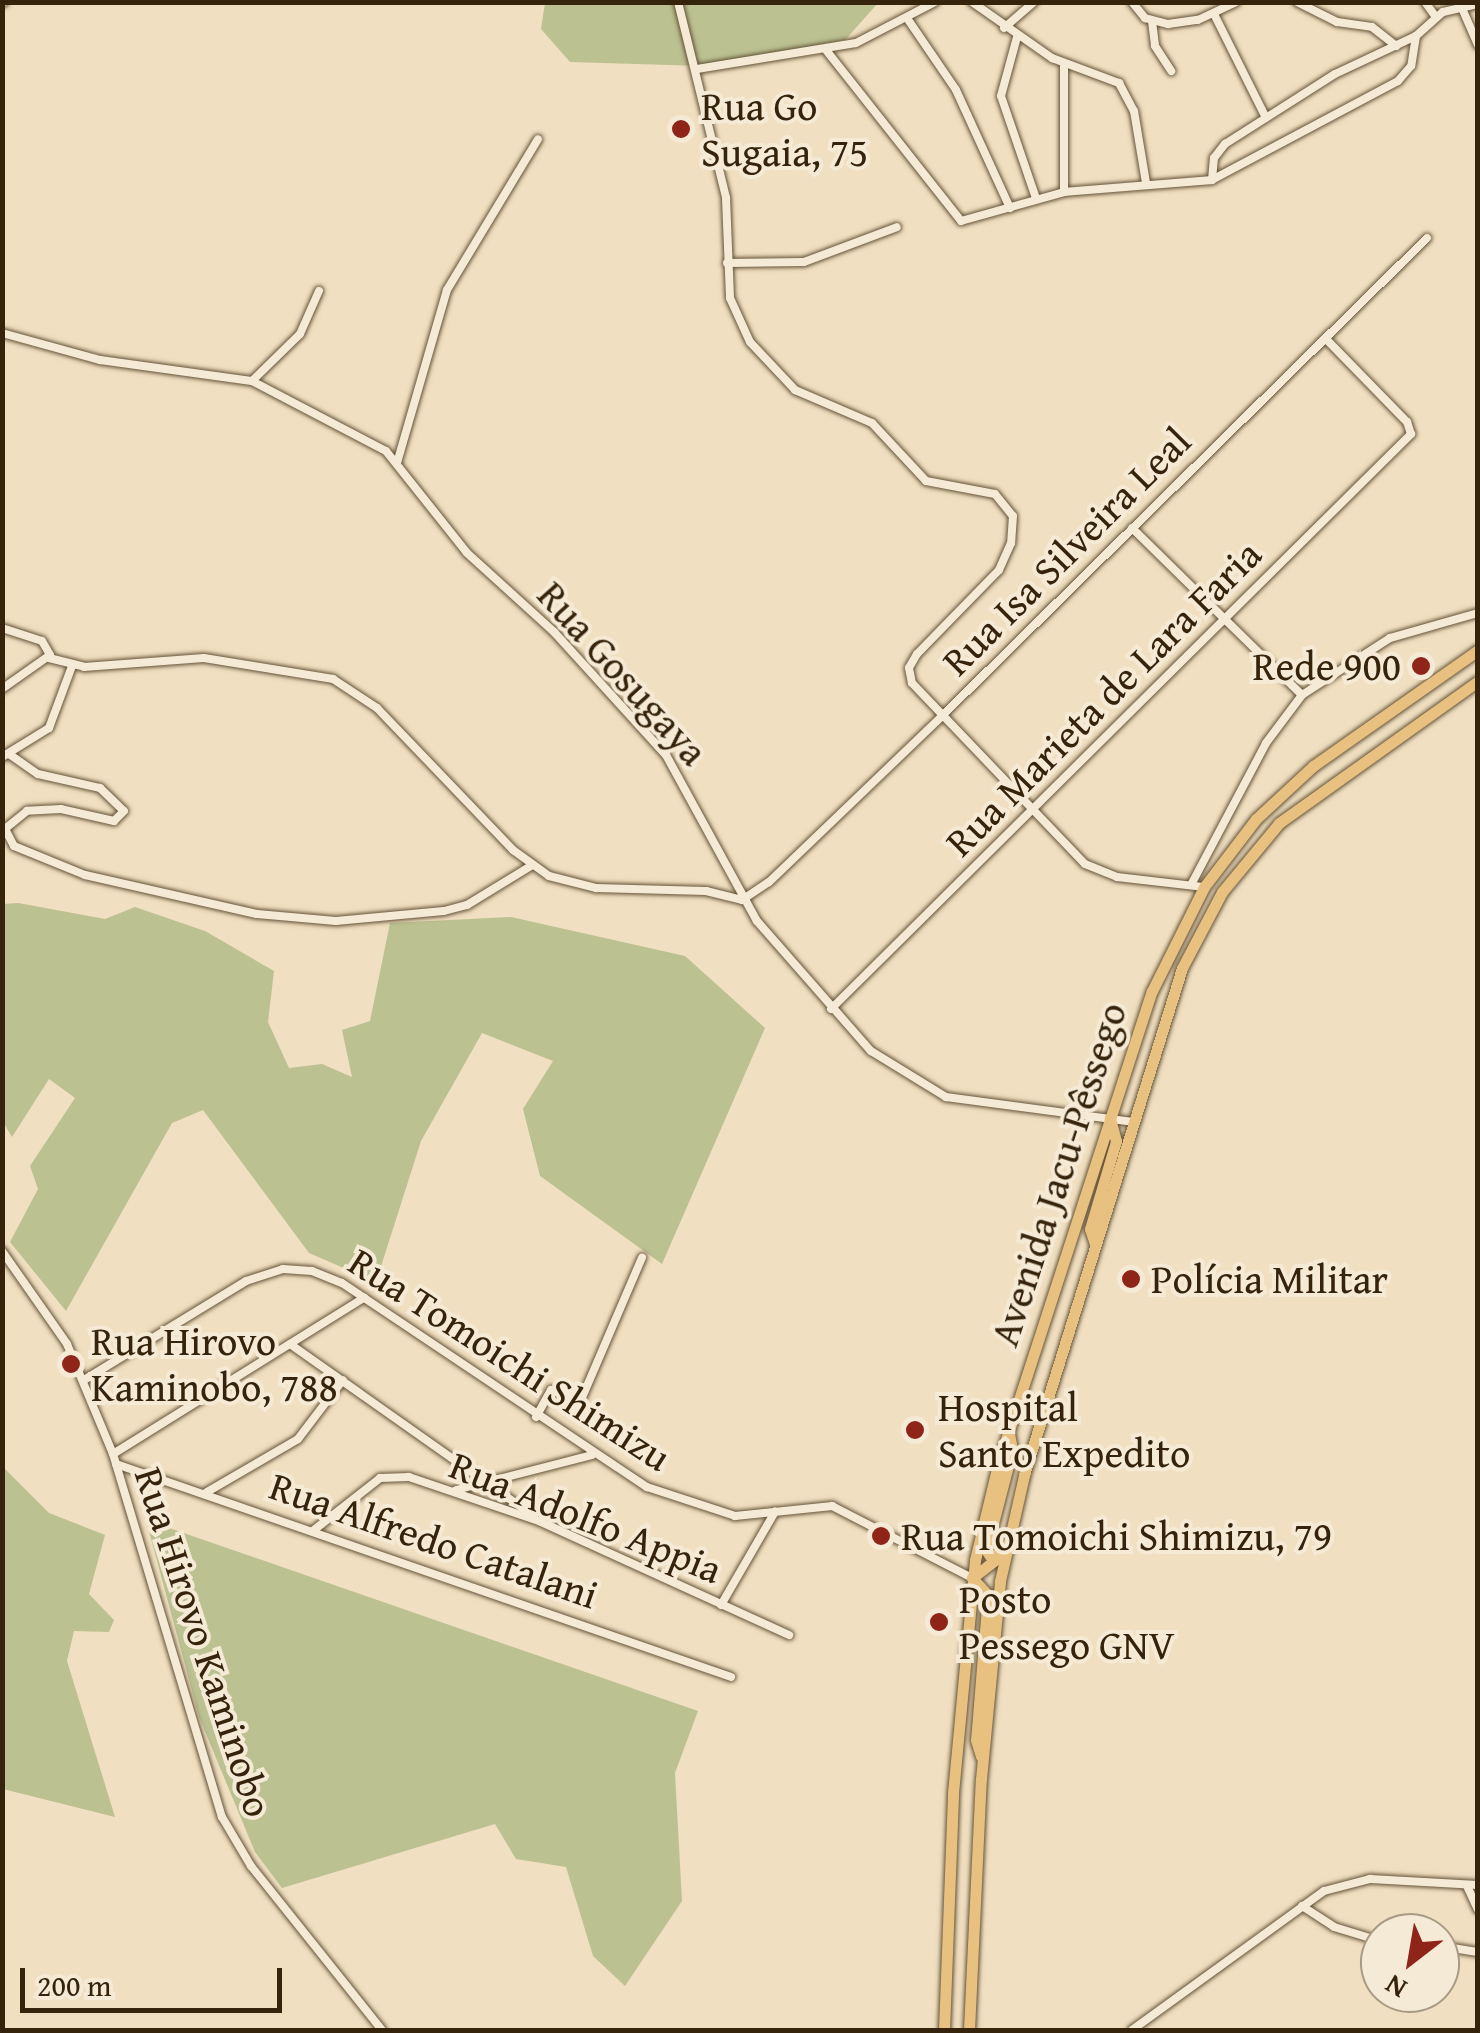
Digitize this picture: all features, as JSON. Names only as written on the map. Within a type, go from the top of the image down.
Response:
[{"type":"highway","name":"Avenida Jacu-Pêssego","points":[[944,2030],[972,1578],[1009,1431],[1144,1016],[1198,885],[1247,829],[1297,780],[1478,650]]},
{"type":"highway","name":"Avenida Jacu-Pêssego","points":[[969,2030],[983,1760],[1004,1551],[1182,968],[1250,853],[1314,793],[1478,680]]},
{"type":"highway","points":[[1141,1098],[1130,1109],[1124,1103],[1144,1039],[1144,1016]]},
{"type":"highway","points":[[1096,1248],[1090,1228],[1116,1141],[1110,1118]]},
{"type":"highway","points":[[1004,1551],[990,1556],[986,1550],[1012,1450],[1009,1431]]},
{"type":"highway","points":[[977,1706],[988,1600],[972,1578],[1004,1551]]},
{"type":"highway","points":[[968,1604],[982,1604],[976,1740],[983,1760]]},
{"type":"street","points":[[697,69],[826,50],[909,21],[935,2]]},
{"type":"street","points":[[972,2],[1017,37],[1064,64],[1124,89],[1146,184]]},
{"type":"street","points":[[1004,28],[1034,2]]},
{"type":"street","points":[[1132,2],[1152,21],[1155,46],[1171,71]]},
{"type":"street","points":[[1152,21],[1183,23],[1214,14],[1236,2]]},
{"type":"street","points":[[1297,2],[1337,22],[1372,28],[1396,46]]},
{"type":"street","points":[[1425,2],[1436,17]]},
{"type":"street","points":[[680,3],[697,69],[702,118],[726,198],[727,264],[734,317],[781,380],[872,423],[926,481],[995,494],[1010,507],[1012,544],[999,570],[909,668],[912,683],[1096,871],[1198,885],[1266,743],[1302,695],[1390,638],[1478,613]]},
{"type":"street","points":[[1212,180],[1217,150],[1266,118],[1416,36],[1436,17],[1464,5],[1478,4]]},
{"type":"street","points":[[1464,5],[1478,45]]},
{"type":"street","points":[[1214,14],[1266,118]]},
{"type":"street","points":[[909,21],[956,90],[1010,208]]},
{"type":"street","points":[[826,50],[960,221],[1064,192],[1212,180],[1398,81],[1412,66],[1416,36]]},
{"type":"street","points":[[1017,37],[1001,96],[1036,198]]},
{"type":"street","points":[[1064,64],[1064,192]]},
{"type":"street","points":[[397,464],[446,290],[538,139]]},
{"type":"street","points":[[727,264],[804,262],[898,227]]},
{"type":"street","name":"Rua Isa Silveira Leal","points":[[742,900],[769,882],[942,716],[1427,238]]},
{"type":"street","points":[[252,381],[300,334],[319,291]]},
{"type":"street","name":"Rua Gosugaya","points":[[2,334],[100,360],[252,381],[370,441],[397,464],[455,539],[554,632],[666,755],[742,900],[831,1009],[892,1068],[946,1097],[1134,1122]]},
{"type":"street","name":"Rua Marieta de Lara Faria","points":[[831,1009],[1226,620],[1412,428],[1325,338]]},
{"type":"street","points":[[1132,528],[1302,695]]},
{"type":"street","points":[[2,628],[42,641],[50,657],[72,666],[185,657],[333,679],[378,708],[531,866],[596,888],[706,891],[742,900]]},
{"type":"street","points":[[2,689],[50,657]]},
{"type":"street","points":[[72,666],[48,728],[6,756],[38,774],[100,788],[124,811],[114,821],[61,809],[19,813],[4,834],[14,846],[86,875],[258,914],[336,922],[468,905],[531,866]]},
{"type":"street","name":"Rua Hirovo Kaminobo","points":[[2,1251],[58,1327],[113,1454],[222,1817],[251,1866],[382,2030]]},
{"type":"street","points":[[536,1416],[554,1389],[581,1400],[642,1258]]},
{"type":"street","name":"Rua Tomoichi Shimizu","points":[[84,1380],[262,1273],[312,1271],[364,1298],[592,1455],[642,1485],[707,1510],[735,1516],[832,1506],[972,1578]]},
{"type":"street","points":[[113,1454],[364,1298]]},
{"type":"street","points":[[290,1344],[488,1480],[539,1521]]},
{"type":"street","points":[[208,1492],[295,1441],[342,1380]]},
{"type":"street","points":[[454,1491],[592,1455]]},
{"type":"street","name":"Rua Alfredo Catalani","points":[[116,1464],[208,1492],[731,1677]]},
{"type":"street","name":"Rua Adolfo Appia","points":[[314,1530],[380,1478],[409,1477],[539,1521],[789,1634]]},
{"type":"street","points":[[721,1604],[775,1512]]},
{"type":"street","points":[[1132,2030],[1302,1906],[1338,1885],[1370,1880],[1478,1885]]},
{"type":"street","points":[[1466,1886],[1478,1910]]},
{"type":"street","points":[[1302,1906],[1334,1926],[1360,1934]]},
{"type":"green space","points":[[545,3],[878,3],[845,40],[703,66],[570,62],[541,29]]},
{"type":"green space","points":[[18,903],[105,919],[135,907],[205,931],[274,971],[268,1022],[289,1068],[322,1064],[352,1077],[342,1030],[370,1021],[390,923],[511,917],[685,956],[765,1028],[662,1264],[540,1176],[523,1109],[553,1061],[482,1033],[421,1141],[376,1282],[309,1253],[203,1110],[172,1123],[66,1311],[10,1242],[38,1189],[30,1166],[75,1098],[49,1079],[12,1137],[3,1122],[3,904]]},
{"type":"green space","points":[[2,1466],[49,1513],[105,1535],[89,1594],[114,1620],[109,1632],[74,1631],[67,1661],[115,1817],[3,1789]]},
{"type":"green space","points":[[146,1520],[698,1711],[675,1773],[682,1901],[625,1986],[593,1956],[566,1867],[516,1859],[495,1824],[282,1888],[255,1852],[199,1717]]},
{"type":"place","name":"Rua Go Sugaia, 75","points":[[681,129]]},
{"type":"place","name":"Rede 900","points":[[1421,666]]},
{"type":"place","name":"Polícia Militar","points":[[1131,1279]]},
{"type":"place","name":"Rua Hirovo Kaminobo, 788","points":[[71,1364]]},
{"type":"place","name":"Hospital Santo Expedito","points":[[915,1430]]},
{"type":"place","name":"Rua Tomoichi Shimizu, 79","points":[[881,1536]]},
{"type":"place","name":"Posto Pessego GNV","points":[[939,1622]]}]
